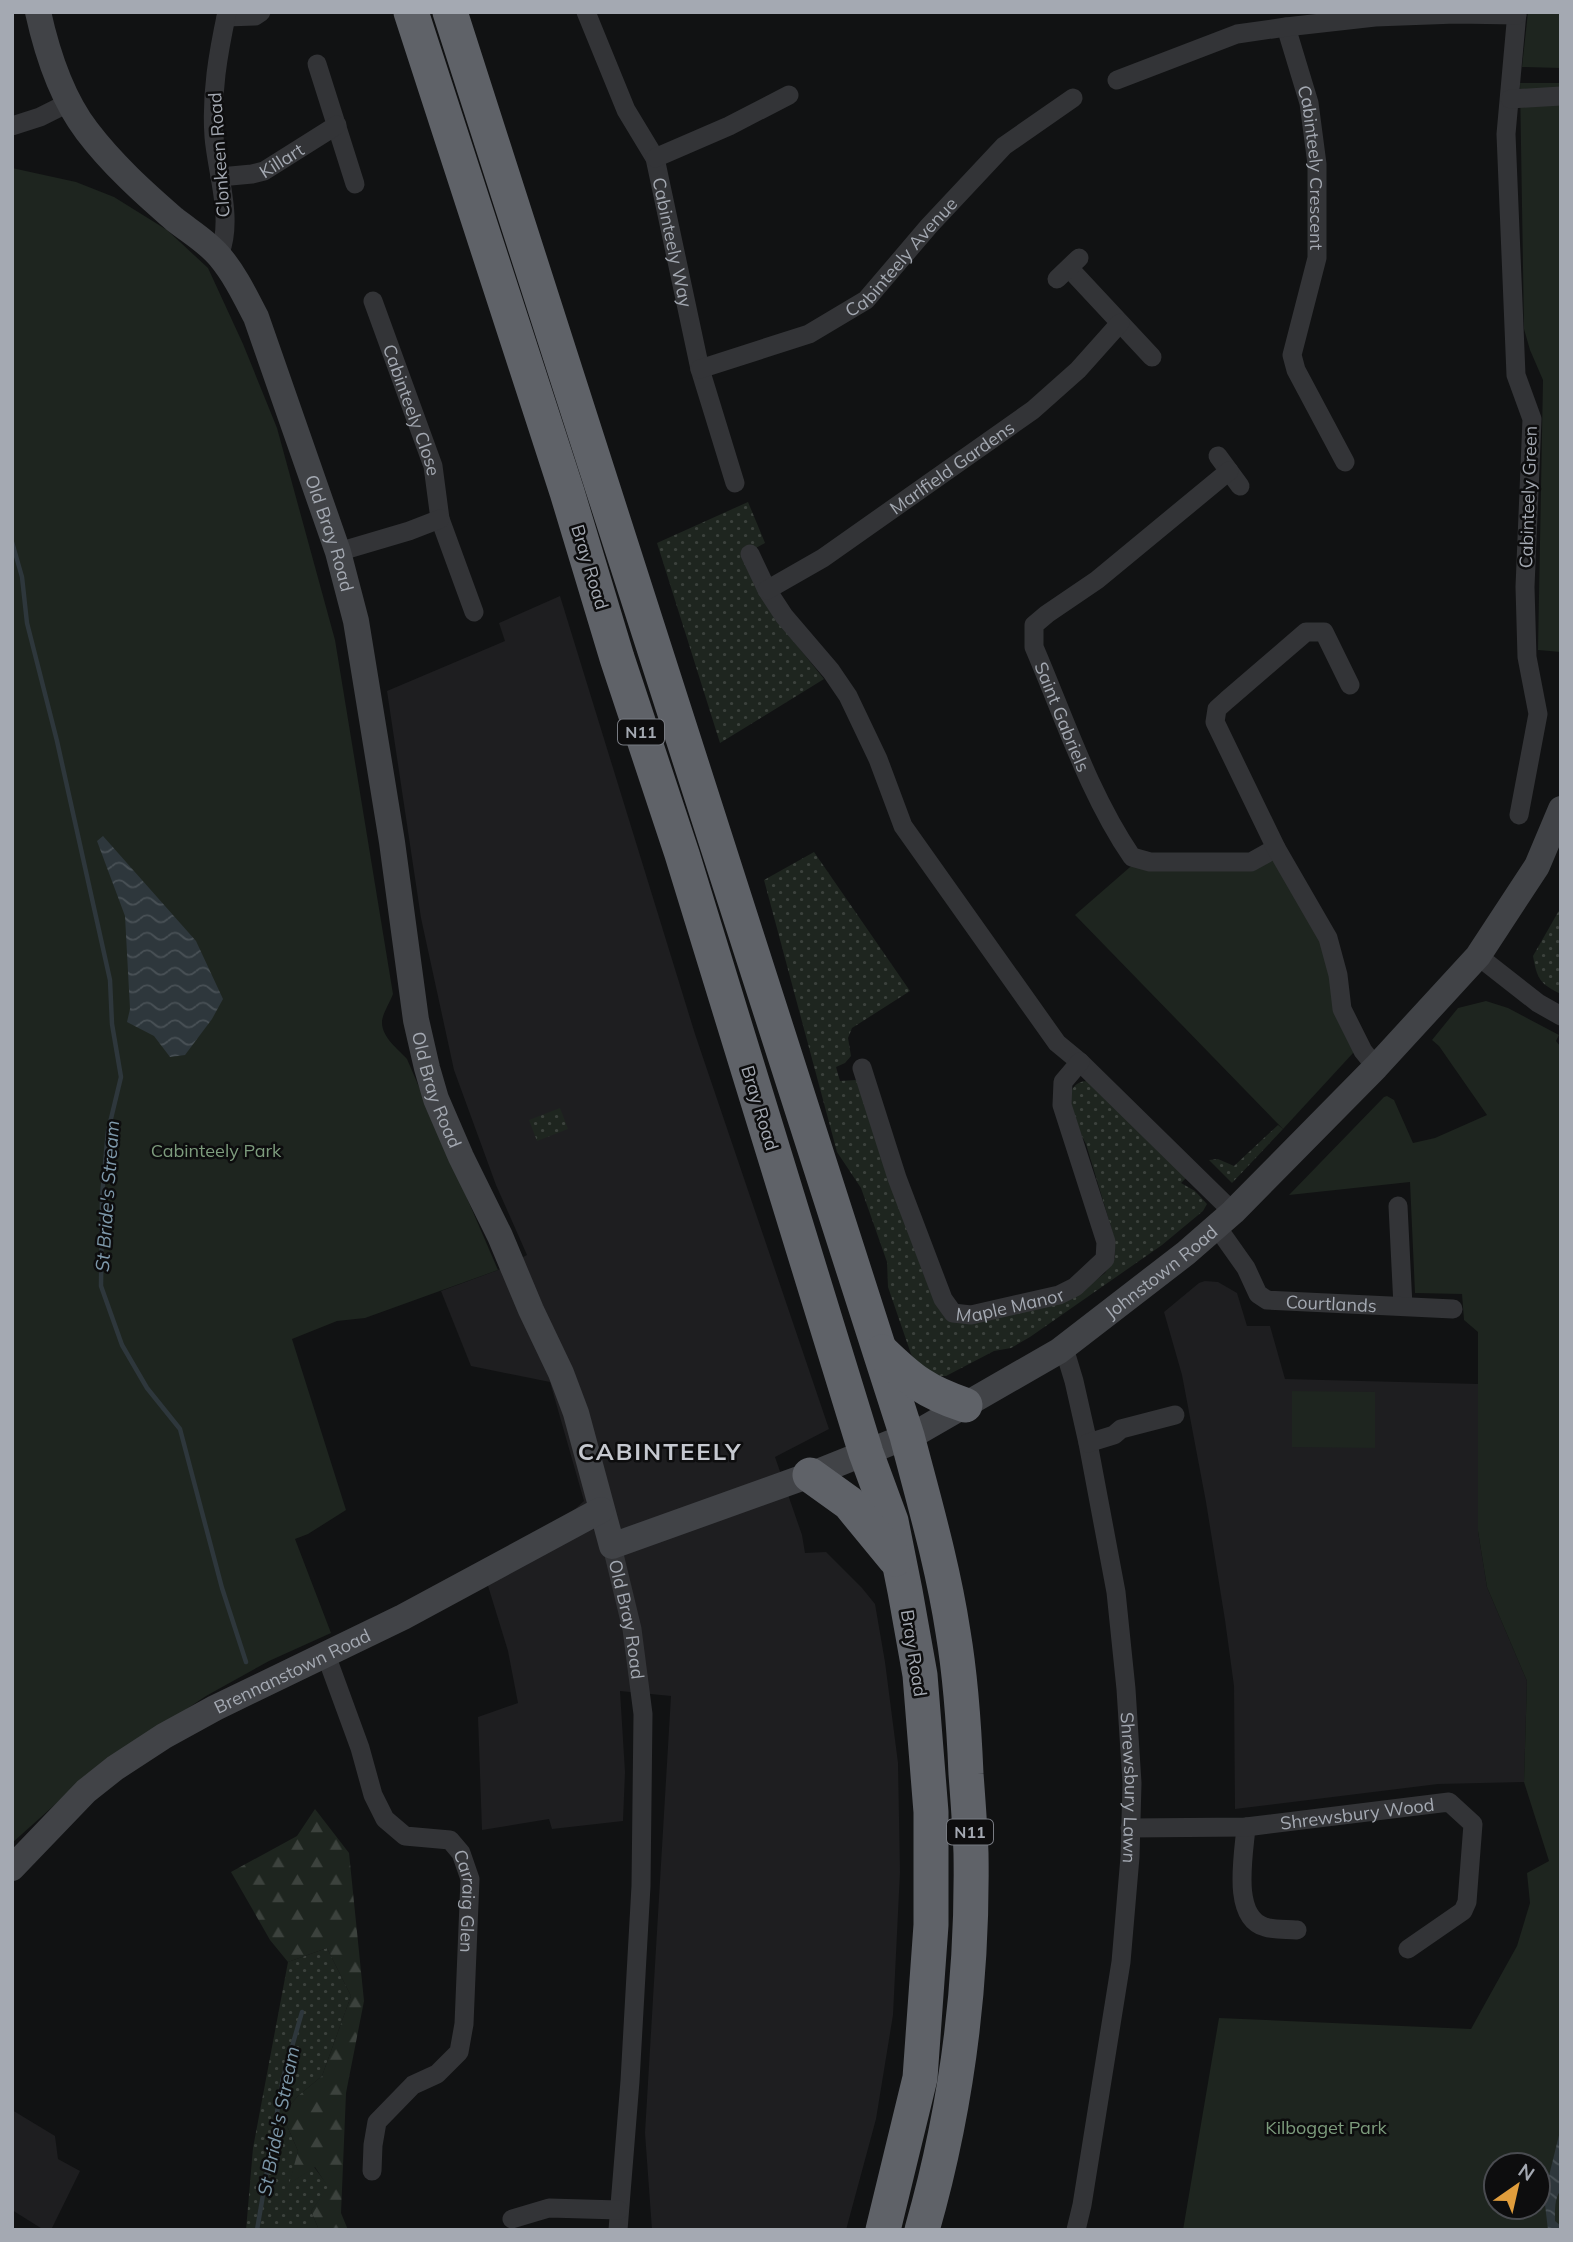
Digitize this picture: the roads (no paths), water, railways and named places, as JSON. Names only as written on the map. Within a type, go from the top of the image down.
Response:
[{"type":"highway","name":"Bray Road","points":[[411,12],[686,867],[866,1453],[891,1521],[920,1675],[931,1812],[931,1925],[920,2078],[883,2230]]},
{"type":"highway","name":"Bray Road","points":[[450,12],[907,1436],[941,1570],[961,1684],[971,1852],[970,1932],[964,2011],[948,2120],[936,2183],[922,2230]]},
{"type":"highway","points":[[879,1350],[922,1388],[965,1405]]},
{"type":"highway","points":[[810,1475],[849,1503],[900,1564]]},
{"type":"street","name":"Old Bray Road","points":[[38,12],[48,53],[68,103],[86,131],[120,169],[219,255],[256,317],[338,552],[364,657],[416,1020],[436,1099],[561,1373],[576,1413],[612,1546],[632,1629],[643,1714],[641,1886],[618,2230]]},
{"type":"street","points":[[226,15],[255,16],[261,12]]},
{"type":"street","name":"Cabinteely Way","points":[[586,12],[626,110],[655,158],[701,369],[735,483]]},
{"type":"street","points":[[1117,80],[1237,34],[1375,17],[1517,14]]},
{"type":"street","name":"Cabinteely Green","points":[[1517,14],[1506,134],[1516,375],[1532,419],[1525,587],[1527,657],[1538,713],[1518,815]]},
{"type":"street","name":"Clonkeen Road","points":[[219,255],[225,232],[214,136],[213,89],[226,15]]},
{"type":"street","name":"Cabinteely Crescent","points":[[1286,27],[1309,103],[1317,164],[1317,258],[1292,355],[1296,370],[1345,462]]},
{"type":"street","points":[[317,64],[355,184]]},
{"type":"street","points":[[655,158],[729,126],[789,95]]},
{"type":"street","points":[[1510,99],[1561,96]]},
{"type":"street","name":"Cabinteely Avenue","points":[[701,369],[809,334],[866,300],[929,226],[1004,146],[1073,98]]},
{"type":"street","points":[[12,126],[40,117],[68,103]]},
{"type":"street","name":"Killart","points":[[220,177],[264,171],[337,125]]},
{"type":"street","points":[[1068,268],[1152,357]]},
{"type":"street","name":"Cabinteely Close","points":[[373,301],[433,466],[440,519],[474,612]]},
{"type":"street","name":"Marlfield Gardens","points":[[767,590],[823,558],[1033,410],[1078,370],[1120,323]]},
{"type":"street","name":"Saint Gabriels","points":[[1229,471],[1097,580],[1034,625],[1034,647],[1094,787],[1132,858],[1150,862],[1251,862],[1276,848]]},
{"type":"street","points":[[338,552],[440,519]]},
{"type":"street","points":[[750,554],[767,590],[784,616],[831,671],[848,696],[878,759],[903,826],[1057,1043],[1080,1062],[1225,1219]]},
{"type":"street","points":[[1350,685],[1324,632],[1306,632],[1217,709],[1215,722],[1276,848],[1328,938],[1338,975],[1342,1009],[1363,1051],[1376,1067]]},
{"type":"street","name":"Johnstown Road","points":[[612,1546],[810,1475],[907,1436],[1064,1348],[1186,1253],[1225,1219],[1376,1067],[1478,956],[1537,866],[1561,808]]},
{"type":"street","points":[[1478,956],[1538,1003],[1561,1016]]},
{"type":"street","name":"Maple Manor","points":[[862,1068],[897,1178],[943,1300],[953,1313],[971,1315],[1059,1295],[1075,1287],[1105,1259],[1107,1242],[1062,1105],[1063,1082],[1080,1062]]},
{"type":"street","name":"Courtlands","points":[[1398,1206],[1404,1307]]},
{"type":"street","name":"Courtlands","points":[[1225,1219],[1258,1294],[1268,1300],[1453,1309]]},
{"type":"street","name":"Shrewsbury Lawn","points":[[1064,1348],[1088,1443],[1116,1592],[1132,1783],[1121,1962],[1076,2230]]},
{"type":"street","points":[[1088,1443],[1114,1435],[1121,1429],[1175,1415]]},
{"type":"street","name":"Brennanstown Road","points":[[12,1868],[86,1791],[115,1768],[185,1725],[435,1601],[601,1510]]},
{"type":"street","name":"Carraig Glen","points":[[326,1655],[360,1748],[373,1794],[385,1819],[405,1836],[450,1840],[461,1853],[470,1879],[464,2024],[459,2052],[438,2074],[413,2085],[377,2122],[372,2171]]},
{"type":"street","name":"Shrewsbury Wood","points":[[1130,1828],[1245,1827],[1449,1802],[1474,1824],[1467,1902],[1463,1911],[1408,1949]]},
{"type":"street","points":[[1245,1827],[1242,1892],[1246,1911],[1255,1922],[1265,1928],[1297,1930]]},
{"type":"street","points":[[512,2220],[549,2208],[619,2210]]},
{"type":"water","points":[[103,836],[196,941],[223,999],[212,1019],[185,1055],[170,1057],[154,1036],[127,1022],[130,1009],[125,916],[97,841]]},
{"type":"water","points":[[1561,2127],[1561,2190],[1556,2201],[1555,2221],[1561,2226],[1561,2230],[1548,2230],[1547,2221],[1552,2221],[1552,2164]]},
{"type":"waterway","name":"St Bride's Stream","points":[[12,542],[22,577],[27,623],[57,741],[110,980],[112,1024],[121,1077],[108,1131],[102,1196],[101,1286],[122,1345],[147,1388],[180,1429],[222,1588],[246,1662]]},
{"type":"waterway","name":"St Bride's Stream","points":[[257,2230],[283,2078],[302,2012]]},
{"type":"district","name":"CABINTEELY","points":[[660,1451]]},
{"type":"park label","name":"Cabinteely Park","points":[[216,1150]]},
{"type":"park label","name":"Kilbogget Park","points":[[1326,2127]]}]
